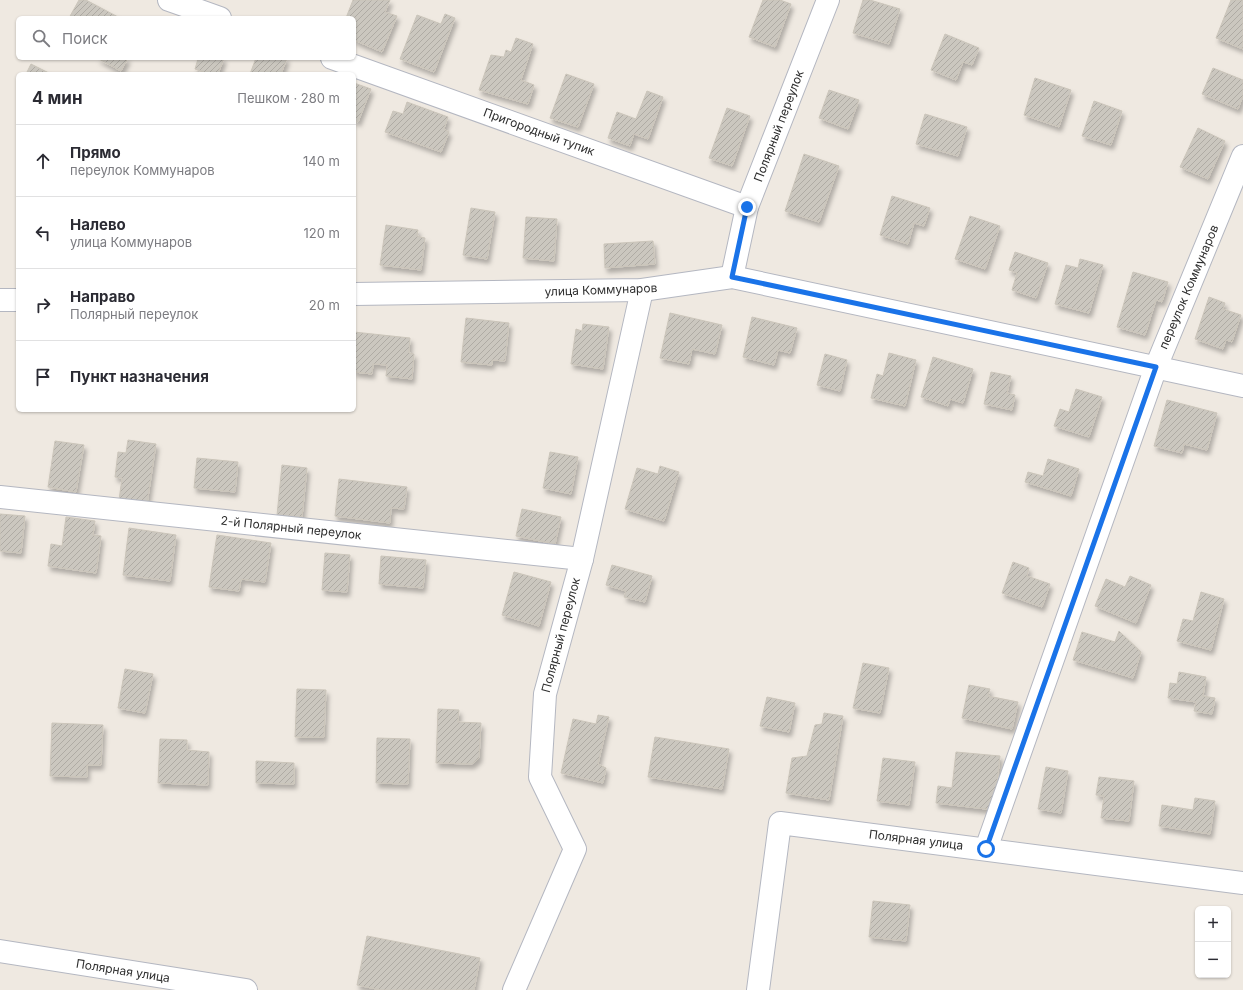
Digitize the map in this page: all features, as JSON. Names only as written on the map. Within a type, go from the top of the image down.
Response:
[{"type":"street","points":[[169,0],[214,16]]},
{"type":"street","name":"Полярный переулок","points":[[732,277],[747,207],[828,0]]},
{"type":"street","name":"Пригородный тупик","points":[[338,60],[747,207]]},
{"type":"street","name":"переулок Коммунаров","points":[[986,849],[1156,367],[1243,156]]},
{"type":"street","name":"улица Коммунаров","points":[[356,294],[642,290],[732,277],[1243,386]]},
{"type":"street","name":"Полярный переулок","points":[[514,990],[575,849],[540,777],[545,694],[582,559],[642,290]]},
{"type":"street","points":[[0,300],[16,300]]},
{"type":"street","name":"2-й Полярный переулок","points":[[0,497],[582,559]]},
{"type":"street","name":"Полярная улица","points":[[758,990],[780,823],[1243,883]]},
{"type":"street","name":"Полярная улица","points":[[0,951],[246,990]]},
{"type":"building","points":[[79,0],[86,0],[116,16],[70,16]]},
{"type":"building","points":[[353,0],[390,0],[385,12],[397,16],[382,52],[356,41],[356,16],[347,16]]},
{"type":"building","points":[[763,0],[780,0],[791,4],[775,47],[749,37]]},
{"type":"building","points":[[863,0],[870,0],[900,9],[889,44],[853,33]]},
{"type":"building","points":[[1231,0],[1243,0],[1243,49],[1216,38]]},
{"type":"building","points":[[445,14],[455,18],[434,72],[400,59],[417,15],[441,24]]},
{"type":"building","points":[[945,34],[979,48],[972,65],[963,62],[956,80],[931,70]]},
{"type":"building","points":[[516,38],[533,44],[521,80],[534,85],[528,104],[479,90],[491,55],[504,57],[506,50],[511,52]]},
{"type":"building","points":[[101,60],[127,60],[121,71]]},
{"type":"building","points":[[198,60],[223,60],[219,72],[203,72],[195,69]]},
{"type":"building","points":[[255,60],[286,60],[282,72],[251,72]]},
{"type":"building","points":[[31,64],[47,72],[27,72]]},
{"type":"building","points":[[1213,68],[1243,80],[1243,96],[1238,109],[1202,94]]},
{"type":"building","points":[[566,74],[594,84],[578,127],[550,118]]},
{"type":"building","points":[[1035,78],[1071,90],[1059,127],[1024,115]]},
{"type":"building","points":[[356,84],[371,89],[358,122],[356,121]]},
{"type":"building","points":[[829,90],[859,100],[848,129],[819,118]]},
{"type":"building","points":[[647,91],[663,97],[648,139],[634,134],[630,146],[608,138],[617,112],[636,119]]},
{"type":"building","points":[[1094,101],[1122,111],[1111,145],[1082,136]]},
{"type":"building","points":[[407,102],[448,117],[444,129],[449,132],[441,152],[385,132],[393,111],[403,114]]},
{"type":"building","points":[[727,108],[750,116],[732,166],[709,158]]},
{"type":"building","points":[[925,114],[967,127],[958,156],[916,144]]},
{"type":"building","points":[[1198,128],[1225,141],[1208,179],[1180,167]]},
{"type":"building","points":[[804,154],[839,166],[819,222],[785,211]]},
{"type":"building","points":[[892,196],[930,208],[924,226],[914,223],[908,244],[880,235]]},
{"type":"building","points":[[471,208],[495,212],[487,259],[463,255]]},
{"type":"building","points":[[970,216],[1000,226],[985,269],[955,259]]},
{"type":"building","points":[[526,217],[557,219],[554,261],[523,258]]},
{"type":"building","points":[[386,225],[418,230],[417,236],[425,238],[421,270],[380,265]]},
{"type":"building","points":[[653,241],[655,264],[605,268],[604,244]]},
{"type":"building","points":[[1015,252],[1048,263],[1036,298],[1012,290],[1017,273],[1009,270]]},
{"type":"building","points":[[1080,259],[1103,265],[1089,313],[1055,304],[1066,265],[1078,268]]},
{"type":"building","points":[[1133,272],[1168,282],[1162,302],[1156,300],[1145,335],[1117,327]]},
{"type":"building","points":[[1209,297],[1225,303],[1223,309],[1241,315],[1232,342],[1226,340],[1223,349],[1195,339]]},
{"type":"building","points":[[670,313],[722,325],[715,354],[692,349],[689,364],[660,358]]},
{"type":"building","points":[[752,317],[797,328],[790,353],[778,350],[774,365],[743,357]]},
{"type":"building","points":[[466,318],[509,323],[505,361],[492,360],[492,365],[461,362]]},
{"type":"building","points":[[583,324],[609,327],[603,369],[571,364],[576,329],[582,331]]},
{"type":"building","points":[[356,332],[410,338],[409,353],[414,354],[412,379],[386,376],[387,365],[373,364],[372,374],[356,372]]},
{"type":"building","points":[[889,353],[916,360],[905,406],[871,398],[877,374],[883,376]]},
{"type":"building","points":[[825,354],[847,360],[840,391],[817,385]]},
{"type":"building","points":[[933,357],[973,369],[963,403],[950,399],[948,406],[921,397]]},
{"type":"building","points":[[991,372],[1011,376],[1007,393],[1015,395],[1012,410],[984,404]]},
{"type":"building","points":[[1076,389],[1102,397],[1089,437],[1054,426],[1060,409],[1069,412]]},
{"type":"building","points":[[1167,400],[1217,413],[1207,450],[1184,444],[1182,453],[1154,446]]},
{"type":"building","points":[[128,440],[156,444],[147,504],[119,500],[122,478],[115,477],[118,452],[126,453]]},
{"type":"building","points":[[55,441],[84,445],[76,492],[48,487]]},
{"type":"building","points":[[550,452],[578,457],[571,494],[543,488]]},
{"type":"building","points":[[197,458],[238,462],[235,492],[194,488]]},
{"type":"building","points":[[1048,459],[1079,469],[1071,496],[1025,482],[1028,472],[1043,476]]},
{"type":"building","points":[[282,465],[307,468],[302,517],[277,515]]},
{"type":"building","points":[[660,466],[679,472],[664,521],[625,509],[637,468],[658,474]]},
{"type":"building","points":[[339,479],[407,487],[404,509],[391,508],[390,523],[335,516]]},
{"type":"building","points":[[522,509],[561,517],[555,544],[516,536]]},
{"type":"building","points":[[0,514],[25,516],[21,553],[0,551]]},
{"type":"building","points":[[66,517],[95,521],[93,535],[101,536],[96,573],[48,566],[51,544],[62,546]]},
{"type":"building","points":[[129,528],[176,535],[170,581],[123,575]]},
{"type":"building","points":[[217,535],[271,543],[265,582],[241,579],[239,591],[209,587]]},
{"type":"building","points":[[325,553],[350,555],[347,592],[322,590]]},
{"type":"building","points":[[381,556],[426,560],[423,588],[379,584]]},
{"type":"building","points":[[1013,562],[1029,568],[1027,576],[1050,584],[1042,607],[1002,593]]},
{"type":"building","points":[[612,565],[652,576],[645,602],[624,597],[626,591],[606,585]]},
{"type":"building","points":[[514,572],[551,582],[539,626],[502,615]]},
{"type":"building","points":[[1130,576],[1151,585],[1136,623],[1095,606],[1106,579],[1125,587]]},
{"type":"building","points":[[1201,592],[1224,599],[1211,650],[1177,641],[1183,619],[1193,621]]},
{"type":"building","points":[[1119,631],[1141,652],[1133,678],[1073,660],[1082,632],[1115,642]]},
{"type":"building","points":[[863,663],[889,668],[880,713],[853,708]]},
{"type":"building","points":[[125,669],[153,674],[145,713],[118,708]]},
{"type":"building","points":[[1179,672],[1206,677],[1203,696],[1215,698],[1212,714],[1194,711],[1196,702],[1168,698],[1170,683],[1177,684]]},
{"type":"building","points":[[969,685],[990,689],[988,696],[1018,702],[1012,729],[962,718]]},
{"type":"building","points":[[297,689],[326,690],[324,737],[295,737]]},
{"type":"building","points":[[767,697],[795,703],[789,732],[760,726]]},
{"type":"building","points":[[438,709],[459,710],[458,722],[481,723],[479,758],[472,764],[436,763]]},
{"type":"building","points":[[824,713],[843,716],[829,800],[786,793],[792,758],[807,756],[815,725],[822,724]]},
{"type":"building","points":[[598,715],[609,717],[598,764],[606,768],[603,783],[561,773],[573,719],[596,724]]},
{"type":"building","points":[[52,723],[103,725],[101,765],[87,765],[87,777],[50,776]]},
{"type":"building","points":[[655,737],[729,749],[722,789],[648,777]]},
{"type":"building","points":[[377,738],[410,739],[408,784],[376,783]]},
{"type":"building","points":[[160,739],[187,740],[187,750],[209,752],[208,785],[158,783]]},
{"type":"building","points":[[956,752],[1000,756],[994,810],[936,803],[938,786],[952,788]]},
{"type":"building","points":[[883,758],[915,762],[909,805],[877,801]]},
{"type":"building","points":[[256,761],[294,763],[294,784],[256,783]]},
{"type":"building","points":[[1046,767],[1068,771],[1061,813],[1038,809]]},
{"type":"building","points":[[1099,777],[1134,781],[1129,821],[1101,818],[1104,796],[1096,795]]},
{"type":"building","points":[[1195,798],[1215,801],[1210,834],[1159,826],[1162,805],[1193,810]]},
{"type":"building","points":[[873,901],[910,905],[906,941],[869,937]]},
{"type":"building","points":[[367,936],[480,958],[474,990],[381,990],[357,985]]},
{"type":"route","points":[[747,207],[732,277],[1156,367],[986,849]]}]
